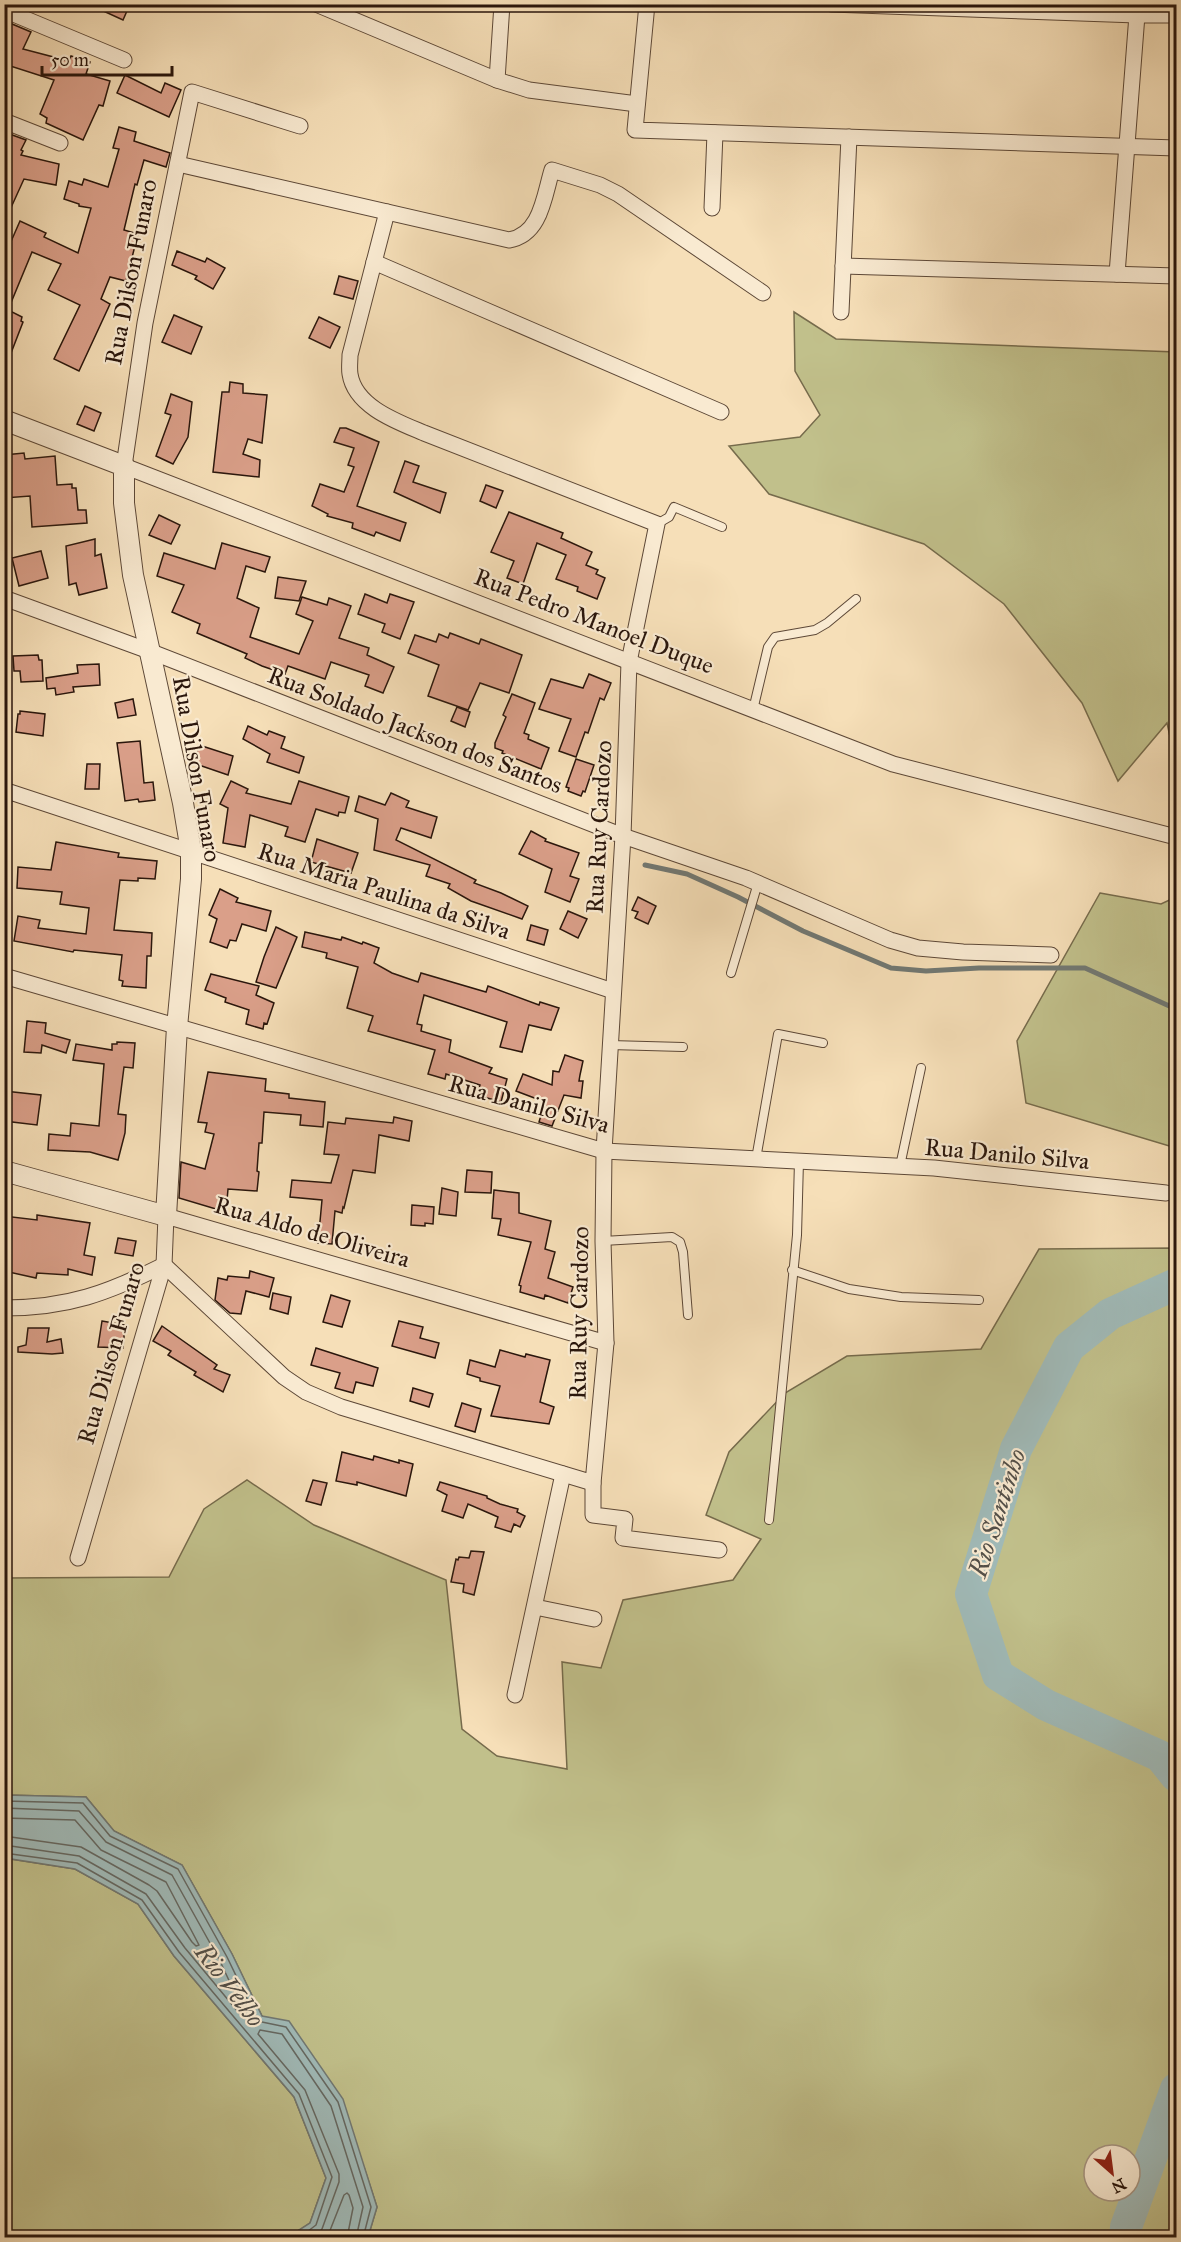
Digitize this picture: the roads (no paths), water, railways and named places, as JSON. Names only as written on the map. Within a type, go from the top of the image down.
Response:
[{"type":"street","points":[[316,4],[497,80],[530,90],[637,104]]},
{"type":"street","points":[[497,80],[502,4]]},
{"type":"street","points":[[647,4],[635,130],[1176,148]]},
{"type":"street","points":[[831,4],[1176,15]]},
{"type":"street","points":[[4,10],[124,60]]},
{"type":"street","points":[[1117,274],[1137,15]]},
{"type":"street","name":"Rua Dilson Funaro","points":[[78,1558],[164,1265],[177,1027],[192,879],[191,851],[183,803],[128,544],[124,466],[145,323],[192,92],[300,126]]},
{"type":"street","points":[[4,121],[60,143]]},
{"type":"street","points":[[712,208],[715,133]]},
{"type":"street","points":[[841,312],[849,137]]},
{"type":"street","points":[[178,164],[509,240],[521,238],[532,229],[552,170],[600,185],[618,194],[763,293]]},
{"type":"street","points":[[387,212],[350,355],[350,375],[355,388],[363,398],[375,409],[415,429],[657,524]]},
{"type":"street","points":[[374,262],[722,412]]},
{"type":"street","points":[[843,266],[1176,276]]},
{"type":"street","name":"Rua Pedro Manoel Duque","points":[[4,420],[893,764],[1176,837]]},
{"type":"street","name":"Rua Ruy Cardozo","points":[[657,524],[629,662],[623,836],[604,1151],[603,1241],[606,1343],[593,1483],[593,1515],[625,1519],[622,1538],[719,1550]]},
{"type":"street","name":"Rua Soldado Jackson dos Santos","points":[[4,598],[149,651],[890,940],[918,948],[1051,955]]},
{"type":"street","name":"Rua Maria Paulina da Silva","points":[[4,790],[613,991]]},
{"type":"street","name":"Rua Danilo Silva","points":[[4,976],[604,1151],[900,1166],[1013,1175],[1166,1193]]},
{"type":"street","name":"Rua Aldo de Oliveira","points":[[4,1171],[606,1343]]},
{"type":"street","points":[[4,1308],[26,1308],[70,1302],[102,1294],[164,1265],[284,1377],[306,1392],[341,1407],[593,1483]]},
{"type":"street","points":[[515,1695],[563,1474]]},
{"type":"street","points":[[535,1607],[594,1619]]},
{"type":"lane","points":[[657,524],[669,517],[674,507],[722,527]]},
{"type":"lane","points":[[753,710],[768,647],[775,637],[815,630],[856,599]]},
{"type":"lane","points":[[731,973],[757,888]]},
{"type":"lane","points":[[756,1159],[778,1034],[823,1043]]},
{"type":"lane","points":[[610,1045],[683,1047]]},
{"type":"lane","points":[[900,1166],[921,1068]]},
{"type":"lane","points":[[769,1520],[797,1235],[799,1161]]},
{"type":"lane","points":[[603,1241],[672,1237],[680,1242],[688,1315]]},
{"type":"lane","points":[[792,1270],[849,1289],[901,1297],[979,1300]]},
{"type":"water","name":"Rio Velho","points":[[5,1795],[86,1797],[114,1831],[182,1865],[232,1954],[262,2016],[289,2021],[343,2099],[377,2207],[368,2237],[288,2237],[310,2223],[326,2178],[294,2097],[174,1956],[138,1904],[75,1869],[5,1858]]},
{"type":"waterway","points":[[645,865],[687,874],[738,897],[803,931],[891,968],[926,971],[979,968],[1085,968],[1176,1009]]},
{"type":"waterway","name":"Rio Santinho","points":[[1176,1284],[1110,1314],[1069,1347],[1016,1449],[971,1594],[998,1675],[1046,1705],[1160,1756],[1176,1776]]},
{"type":"waterway","name":"Rio Santinho","points":[[1125,2238],[1126,2227],[1176,2089]]}]
